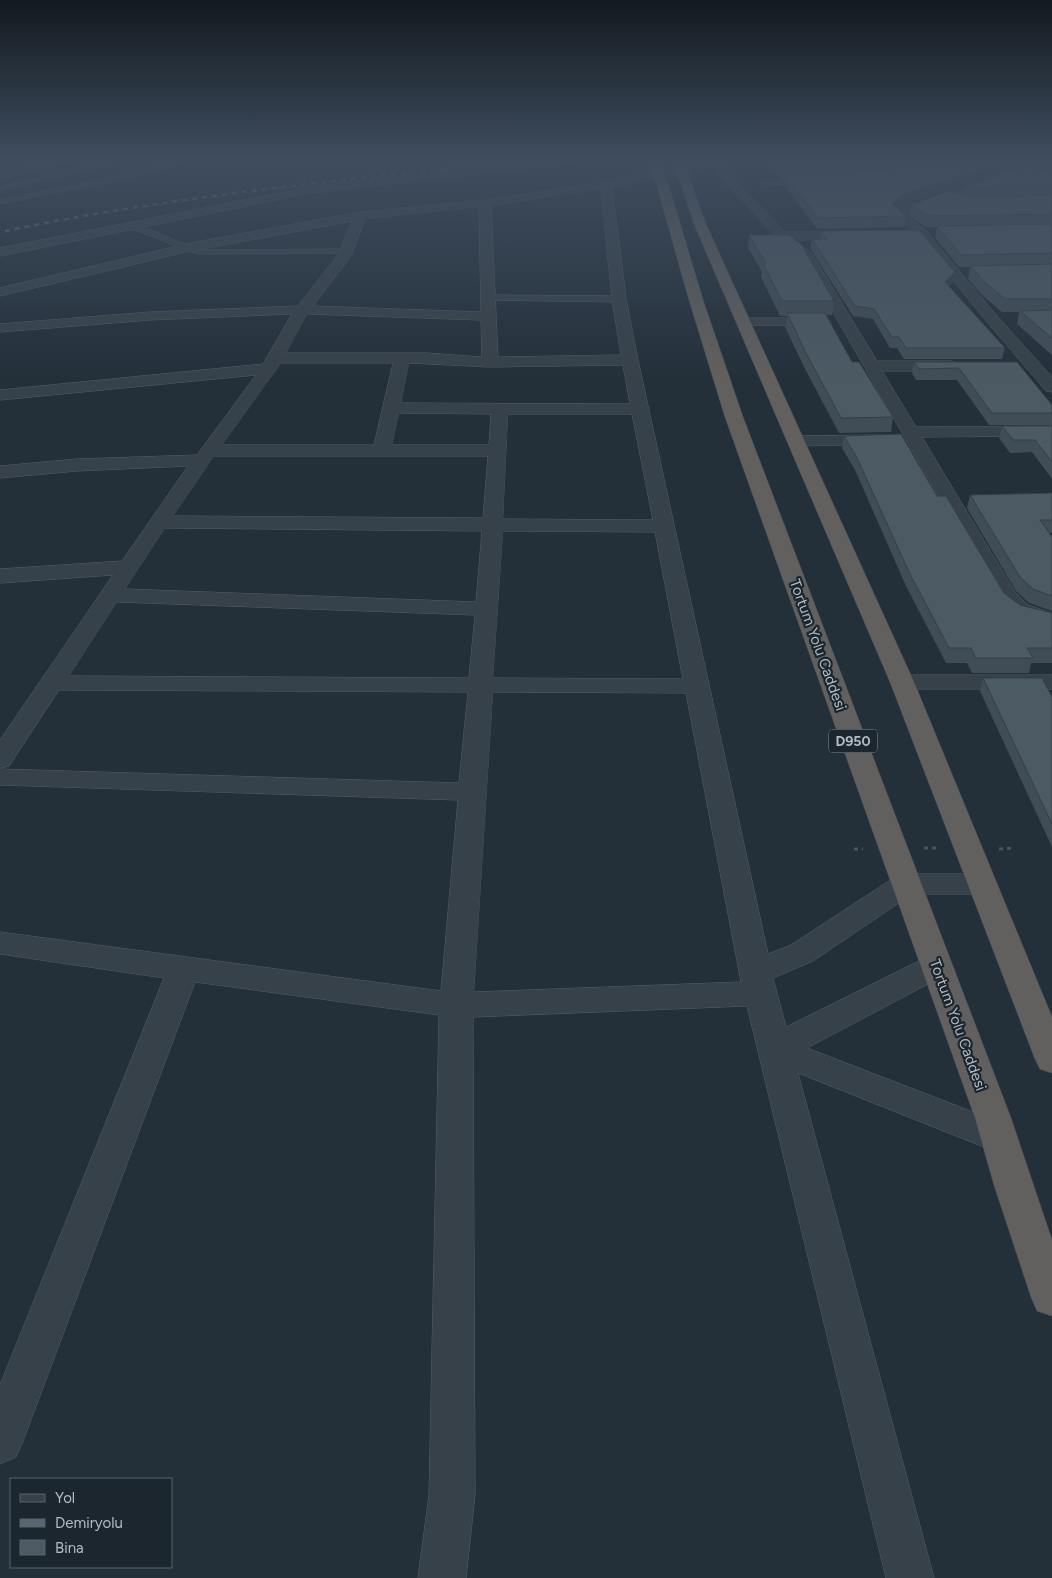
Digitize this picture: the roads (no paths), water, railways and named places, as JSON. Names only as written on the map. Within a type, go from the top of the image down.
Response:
[{"type":"highway","name":"Tortum Yolu Caddesi","points":[[681,233],[696,300],[734,417],[999,1138],[1013,1185],[1052,1297]]},
{"type":"highway","name":"Tortum Yolu Caddesi","points":[[704,233],[902,682],[1052,1059]]},
{"type":"street","points":[[0,253],[95,233]]},
{"type":"street","points":[[0,292],[62,276],[257,233]]},
{"type":"street","points":[[0,760],[110,595],[271,364],[302,310],[346,251],[349,233]]},
{"type":"street","points":[[486,233],[490,362]]},
{"type":"street","points":[[611,233],[619,299],[630,360],[758,983],[910,1578]]},
{"type":"street","points":[[779,233],[806,254],[847,321],[871,366],[1004,594],[1015,608],[1029,615],[1052,620]]},
{"type":"street","points":[[904,234],[942,233]]},
{"type":"street","points":[[922,234],[992,319],[1052,387]]},
{"type":"street","points":[[782,236],[866,235]]},
{"type":"street","points":[[0,253],[18,260]]},
{"type":"street","points":[[45,270],[62,276]]},
{"type":"street","points":[[954,273],[973,272]]},
{"type":"street","points":[[0,328],[218,312],[302,310],[489,316]]},
{"type":"street","points":[[992,319],[1009,318]]},
{"type":"street","points":[[744,322],[847,321]]},
{"type":"street","points":[[0,395],[271,364],[402,358],[490,362],[630,360]]},
{"type":"street","points":[[382,450],[402,358]]},
{"type":"street","points":[[871,366],[966,366]]},
{"type":"street","points":[[1014,366],[1052,366]]},
{"type":"street","points":[[391,408],[640,409]]},
{"type":"street","points":[[442,1578],[452,1494],[456,1005],[487,609],[500,409]]},
{"type":"street","points":[[796,441],[1052,431]]},
{"type":"street","points":[[0,472],[77,464],[208,456],[382,450],[498,450]]},
{"type":"street","points":[[160,522],[664,526]]},
{"type":"street","points":[[0,576],[130,567]]},
{"type":"street","points":[[110,595],[487,609]]},
{"type":"street","points":[[902,682],[1052,682]]},
{"type":"street","points":[[52,683],[697,686]]},
{"type":"street","points":[[0,723],[26,720]]},
{"type":"street","points":[[0,777],[473,792]]},
{"type":"street","points":[[0,942],[184,969],[456,1005],[758,983],[906,884],[982,884]]},
{"type":"street","points":[[774,1049],[936,966]]},
{"type":"street","points":[[0,1441],[184,969]]},
{"type":"street","points":[[774,1049],[999,1138]]},
{"type":"lane","points":[[149,233],[197,252],[346,251]]},
{"type":"lane","points":[[489,298],[619,299]]}]
